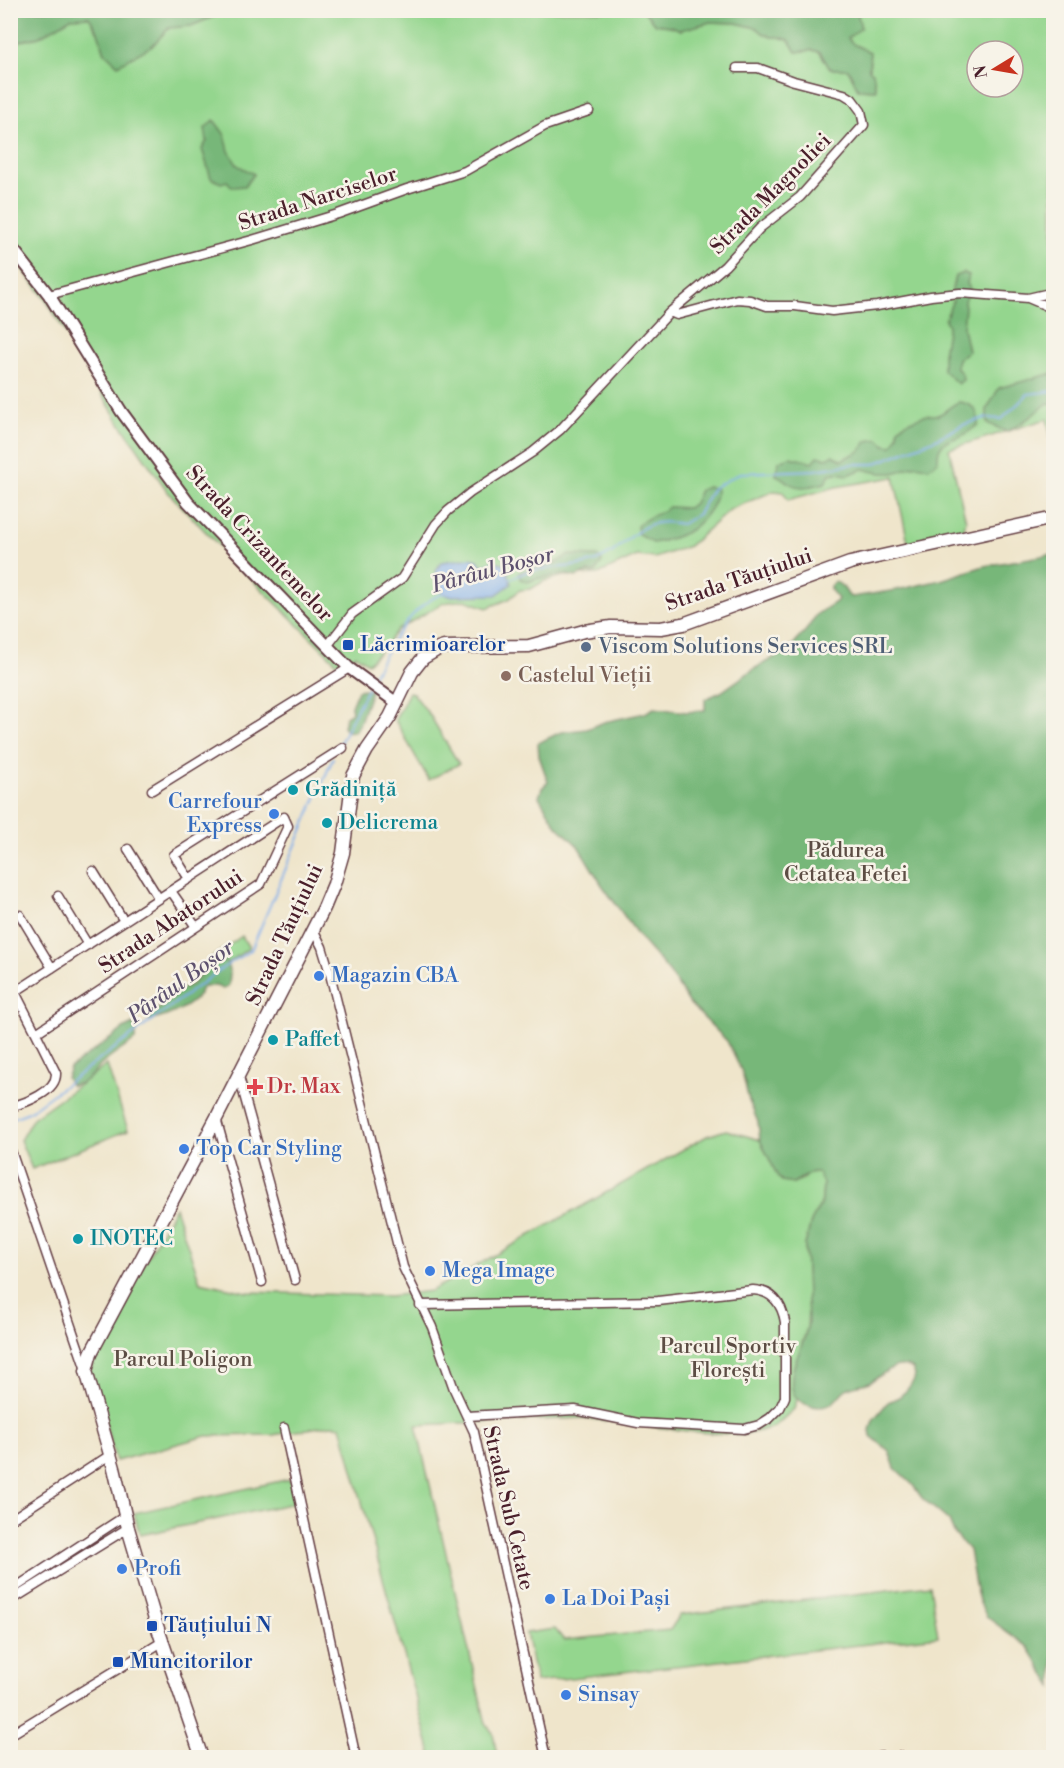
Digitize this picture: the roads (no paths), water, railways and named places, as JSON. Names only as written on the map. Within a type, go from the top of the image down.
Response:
[{"type":"main road","name":"Strada Tăuțiului","points":[[86,1371],[91,1353],[313,929],[340,867],[346,838],[353,776],[393,704],[423,658],[438,649],[452,647],[529,646],[584,631],[605,628],[661,628],[683,624],[850,563],[1053,518]]},
{"type":"main road","points":[[86,1371],[162,1642],[202,1758]]},
{"type":"street","name":"Strada Magnoliei","points":[[670,312],[725,266],[760,228],[800,197],[864,125],[861,111],[852,99],[844,94],[794,81],[758,68],[737,68]]},
{"type":"street","name":"Strada Narciselor","points":[[48,295],[252,240],[455,175],[545,126],[589,111]]},
{"type":"street","name":"Strada Crizantemelor","points":[[10,245],[48,295],[121,411],[188,502],[349,668],[393,704]]},
{"type":"street","points":[[328,645],[352,614],[402,578],[436,524],[454,505],[533,452],[560,430],[670,312],[677,315],[737,299],[750,300],[767,306],[795,306],[832,311],[931,296],[960,294],[1028,298],[1053,292]]},
{"type":"street","points":[[1028,298],[1053,309]]},
{"type":"street","points":[[152,790],[349,668]]},
{"type":"street","name":"Strada Abatorului","points":[[189,879],[174,855],[343,748]]},
{"type":"street","name":"Strada Abatorului","points":[[10,1107],[28,1101],[46,1090],[56,1078],[56,1073],[15,992],[284,817],[288,826],[261,884],[36,1033]]},
{"type":"street","points":[[128,849],[159,898]]},
{"type":"street","points":[[93,872],[124,921]]},
{"type":"street","points":[[171,891],[196,927]]},
{"type":"street","points":[[58,896],[88,945]]},
{"type":"street","points":[[20,915],[52,968]]},
{"type":"street","name":"Strada Sub Cetate","points":[[313,929],[322,947],[331,978],[403,1267],[432,1327],[454,1389],[474,1432],[546,1758]]},
{"type":"street","points":[[238,1073],[295,1280]]},
{"type":"street","points":[[216,1118],[261,1282]]},
{"type":"street","points":[[10,1148],[86,1371]]},
{"type":"street","points":[[420,1305],[658,1301],[760,1290],[772,1296],[783,1310],[785,1397],[780,1408],[770,1418],[751,1428],[722,1429],[638,1423],[575,1410],[467,1416]]},
{"type":"street","points":[[284,1428],[356,1758]]},
{"type":"street","points":[[10,1520],[110,1455]]},
{"type":"street","points":[[10,1591],[127,1522]]},
{"type":"street","points":[[10,1600],[127,1522]]},
{"type":"street","points":[[10,1735],[162,1642]]},
{"type":"street","points":[[880,1758],[903,1758]]},
{"type":"water","points":[[471,558],[478,560],[482,566],[494,561],[506,564],[511,584],[496,595],[448,596],[443,593],[436,571],[441,562]]},
{"type":"waterway","name":"Pârâul Boșor","points":[[509,579],[535,570],[596,561],[608,555],[644,528],[666,522],[682,524],[698,514],[713,488],[740,473],[815,470],[853,464],[874,464],[936,439],[963,425],[985,418],[1002,419],[1028,394],[1054,391]]},
{"type":"waterway","name":"Pârâul Boșor","points":[[371,680],[392,642],[411,617],[433,598],[445,593]]},
{"type":"waterway","name":"Pârâul Boșor","points":[[338,747],[369,685]]},
{"type":"waterway","name":"Pârâul Boșor","points":[[10,1119],[29,1112],[221,969],[251,950],[333,758]]},
{"type":"place","name":"Lăcrimioarelor","points":[[348,645]]},
{"type":"place","name":"Viscom Solutions Services SRL","points":[[586,647]]},
{"type":"place","name":"Castelul Vieții","points":[[506,676]]},
{"type":"place","name":"Grădiniță","points":[[293,790]]},
{"type":"place","name":"Carrefour Express","points":[[274,814]]},
{"type":"place","name":"Delicrema","points":[[327,823]]},
{"type":"place","name":"Magazin CBA","points":[[319,976]]},
{"type":"place","name":"Paffet","points":[[273,1040]]},
{"type":"place","name":"Dr. Max","points":[[255,1087]]},
{"type":"place","name":"Top Car Styling","points":[[184,1149]]},
{"type":"place","name":"INOTEC","points":[[78,1239]]},
{"type":"place","name":"Mega Image","points":[[430,1271]]},
{"type":"place","name":"Profi","points":[[122,1569]]},
{"type":"place","name":"La Doi Pași","points":[[550,1599]]},
{"type":"place","name":"Tăuțiului N","points":[[152,1626]]},
{"type":"place","name":"Muncitorilor","points":[[118,1662]]},
{"type":"place","name":"Sinsay","points":[[566,1695]]},
{"type":"park label","name":"Pădurea Cetatea Fetei","points":[[846,863]]},
{"type":"park label","name":"Parcul Sportiv Florești","points":[[728,1359]]},
{"type":"park label","name":"Parcul Poligon","points":[[183,1360]]}]
